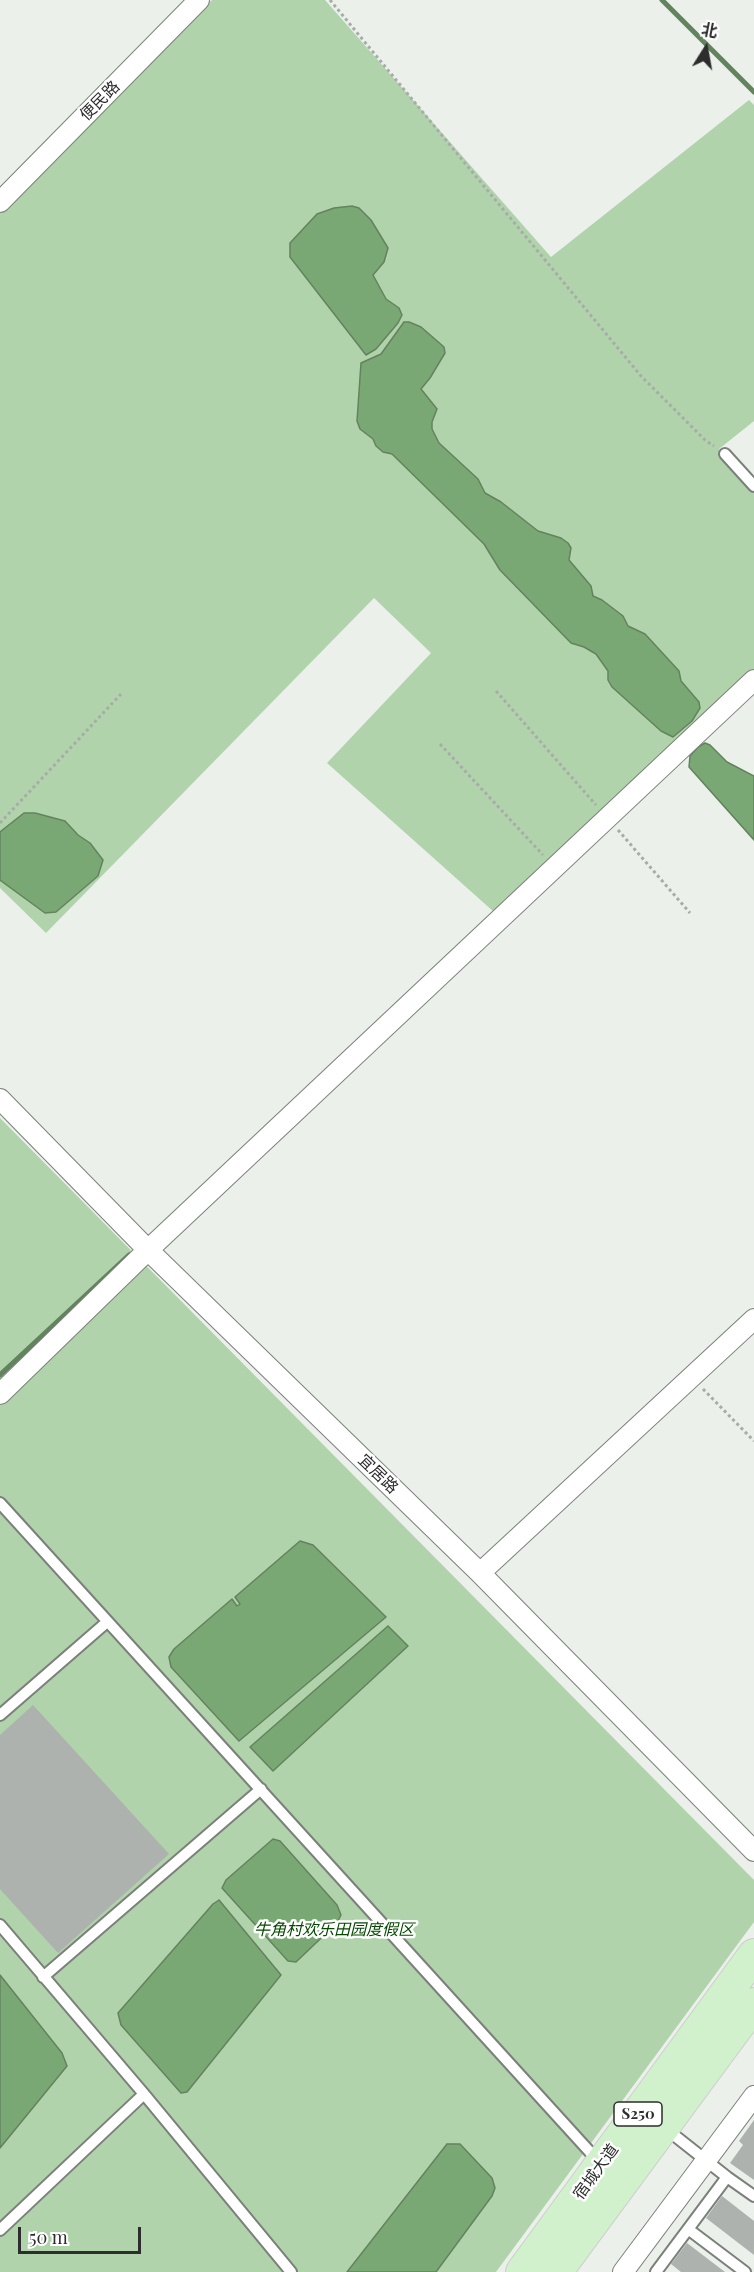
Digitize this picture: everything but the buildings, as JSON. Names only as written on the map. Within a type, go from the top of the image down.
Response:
[{"type":"main road","name":"宿城大道","points":[[522,2272],[754,1955]]},
{"type":"main road","name":"宿城大道","points":[[556,2272],[754,2004]]},
{"type":"street","name":"便民路","points":[[0,202],[199,0]]},
{"type":"street","points":[[0,1394],[148,1250],[754,680]]},
{"type":"street","name":"宜居路","points":[[0,1099],[148,1250],[480,1573],[754,1851]]},
{"type":"street","points":[[480,1573],[754,1319]]},
{"type":"street","points":[[622,2272],[754,2096]]},
{"type":"lane","points":[[725,454],[754,486]]},
{"type":"lane","points":[[0,1503],[601,2164]]},
{"type":"lane","points":[[0,1715],[107,1622]]},
{"type":"lane","points":[[43,1977],[261,1789]]},
{"type":"lane","points":[[0,1925],[291,2272]]},
{"type":"lane","points":[[0,2230],[144,2094]]},
{"type":"lane","points":[[664,2127],[754,2196]]},
{"type":"lane","points":[[656,2272],[727,2177]]},
{"type":"lane","points":[[688,2229],[745,2272]]},
{"type":"path","points":[[330,0],[641,376],[705,440],[725,454]]},
{"type":"path","points":[[496,691],[690,913]]},
{"type":"path","points":[[0,822],[121,694]]},
{"type":"path","points":[[440,744],[555,868]]},
{"type":"path","points":[[691,1377],[754,1441]]},
{"type":"green space","points":[[212,0],[325,0],[551,257],[749,100],[754,105],[754,421],[719,449],[754,488],[754,669],[494,912],[327,763],[431,653],[374,598],[46,933],[0,888],[0,208]]},
{"type":"green space","name":"牛角村欢乐田园度假区","points":[[0,1118],[754,1880],[754,1922],[496,2272],[0,2272]]},
{"type":"shaded area","points":[[352,206],[359,208],[371,220],[388,248],[384,262],[373,275],[386,299],[399,308],[402,315],[376,349],[366,355],[290,257],[290,243],[317,214],[334,208]]},
{"type":"shaded area","points":[[404,322],[421,327],[444,347],[445,353],[421,389],[437,409],[432,429],[439,443],[478,479],[485,493],[501,502],[538,531],[561,538],[568,543],[571,548],[569,560],[591,586],[593,596],[623,616],[628,626],[645,634],[679,671],[681,681],[699,702],[700,708],[692,721],[673,737],[661,731],[612,687],[608,680],[608,671],[596,654],[571,643],[500,570],[484,544],[392,454],[383,452],[376,446],[373,439],[360,429],[357,421],[361,363],[381,354]]},
{"type":"shaded area","points":[[705,743],[727,762],[754,776],[754,840],[689,767],[690,756]]},
{"type":"shaded area","points":[[24,813],[35,813],[65,821],[78,835],[90,843],[103,860],[98,876],[56,912],[45,913],[0,880],[0,832]]},
{"type":"shaded area","points":[[300,1541],[313,1545],[386,1617],[239,1741],[171,1667],[169,1657],[174,1649],[232,1599],[237,1606],[240,1604],[235,1597]]},
{"type":"shaded area","points":[[388,1626],[408,1646],[273,1771],[250,1747]]},
{"type":"shaded area","points":[[273,1839],[280,1841],[337,1905],[341,1915],[337,1923],[296,1962],[288,1961],[222,1888],[226,1880]]},
{"type":"shaded area","points":[[219,1900],[281,1975],[187,2092],[181,2093],[121,2025],[118,2013],[213,1904]]},
{"type":"shaded area","points":[[0,1975],[62,2053],[67,2066],[0,2148]]},
{"type":"shaded area","points":[[447,2144],[460,2144],[492,2178],[495,2188],[492,2196],[436,2272],[347,2272]]},
{"type":"waterway","points":[[662,0],[754,92]]},
{"type":"waterway","points":[[0,1375],[129,1255]]}]
